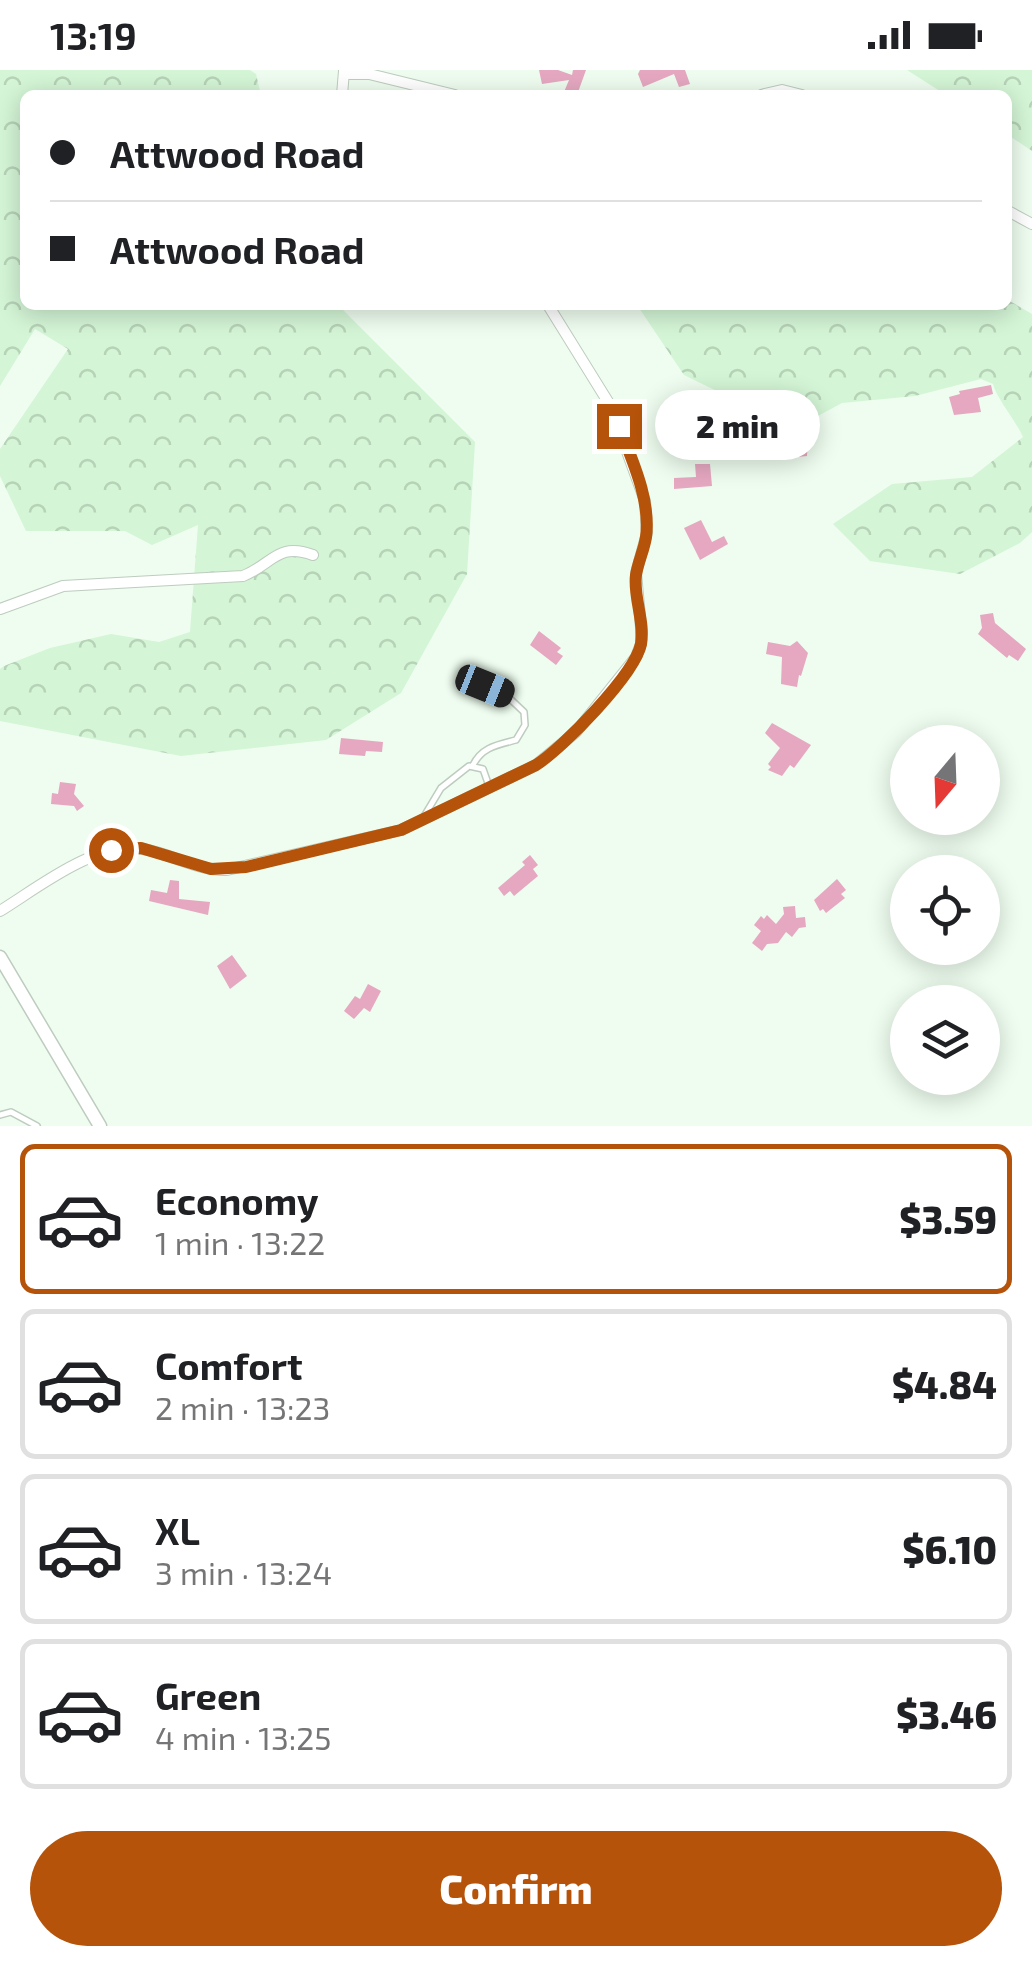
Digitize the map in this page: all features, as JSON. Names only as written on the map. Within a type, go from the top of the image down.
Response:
[{"type":"street","points":[[344,72],[370,74],[435,90]]},
{"type":"street","points":[[0,911],[90,857],[111,850],[141,848],[201,867],[228,870],[378,836],[422,821],[536,765],[568,740],[629,668],[641,644],[636,573],[647,533],[645,501],[610,405],[551,310]]},
{"type":"street","points":[[0,609],[63,586],[243,576],[263,568],[278,552],[296,549],[313,555]]},
{"type":"street","points":[[0,957],[100,1126]]},
{"type":"lane","points":[[422,821],[440,788],[452,776],[473,766],[479,754],[488,748],[516,740],[524,724],[524,712],[506,695],[464,677]]},
{"type":"lane","points":[[473,766],[483,769],[490,786]]},
{"type":"lane","points":[[0,1115],[12,1112],[37,1126]]},
{"type":"green space","points":[[0,70],[250,70],[256,74],[260,90],[20,90],[20,310],[343,310],[475,442],[467,574],[401,693],[326,740],[181,756],[0,721],[0,669],[4,666],[50,648],[111,634],[159,642],[190,632],[198,525],[152,545],[125,531],[26,531],[0,476],[0,449],[68,349],[35,329],[0,386]]},
{"type":"green space","points":[[907,70],[1032,70],[1032,151],[1012,138],[1012,90],[938,90]]},
{"type":"green space","points":[[1012,302],[1032,314],[1032,532],[1020,543],[960,574],[870,561],[833,524],[892,484],[972,477],[1023,437],[993,384],[981,379],[915,396],[842,403],[794,429],[684,375],[640,310],[1012,310]]},
{"type":"building","points":[[539,70],[572,75],[573,70],[586,70],[579,90],[565,90],[569,80],[542,84]]},
{"type":"building","points":[[640,70],[685,70],[690,84],[679,87],[674,74],[643,87]]},
{"type":"building","points":[[991,385],[993,394],[978,398],[981,412],[954,415],[949,397],[960,394],[959,391]]},
{"type":"building","points":[[804,431],[807,456],[787,458],[784,444],[775,445],[774,432]]},
{"type":"building","points":[[695,464],[710,464],[712,486],[674,489],[674,478],[696,477]]},
{"type":"building","points":[[701,520],[712,542],[724,536],[728,544],[700,560],[684,528]]},
{"type":"building","points":[[993,613],[995,623],[1026,649],[1018,661],[1009,655],[1007,658],[978,634],[982,628],[980,615]]},
{"type":"building","points":[[539,631],[561,648],[557,652],[563,656],[556,665],[530,645]]},
{"type":"building","points":[[797,641],[808,653],[797,687],[781,684],[782,657],[766,654],[768,642],[790,646]]},
{"type":"building","points":[[772,723],[811,745],[794,768],[790,765],[782,776],[768,770],[780,748],[765,733]]},
{"type":"building","points":[[341,738],[383,742],[382,752],[366,751],[365,756],[339,754]]},
{"type":"building","points":[[60,782],[76,784],[74,794],[84,806],[77,811],[74,806],[51,804],[52,793],[58,794]]},
{"type":"building","points":[[530,855],[538,865],[533,869],[538,876],[514,896],[510,891],[504,896],[498,888],[525,865],[522,862]]},
{"type":"building","points":[[837,879],[846,890],[841,894],[845,898],[826,913],[820,911],[814,900]]},
{"type":"building","points":[[170,880],[179,881],[179,899],[210,902],[208,915],[149,901],[151,890],[167,893]]},
{"type":"building","points":[[795,906],[796,918],[805,917],[806,927],[799,928],[792,937],[786,932],[778,943],[767,944],[762,951],[752,943],[761,931],[754,925],[761,916],[764,919],[767,915],[776,924],[784,914],[783,907]]},
{"type":"building","points":[[232,955],[247,976],[230,989],[217,966]]},
{"type":"building","points":[[368,984],[381,991],[370,1012],[364,1008],[354,1019],[344,1011],[355,996],[360,999]]},
{"type":"route","points":[[111,850],[141,848],[211,869],[246,867],[401,830],[554,753],[629,668],[641,644],[636,573],[647,533],[645,501],[619,426]]}]
